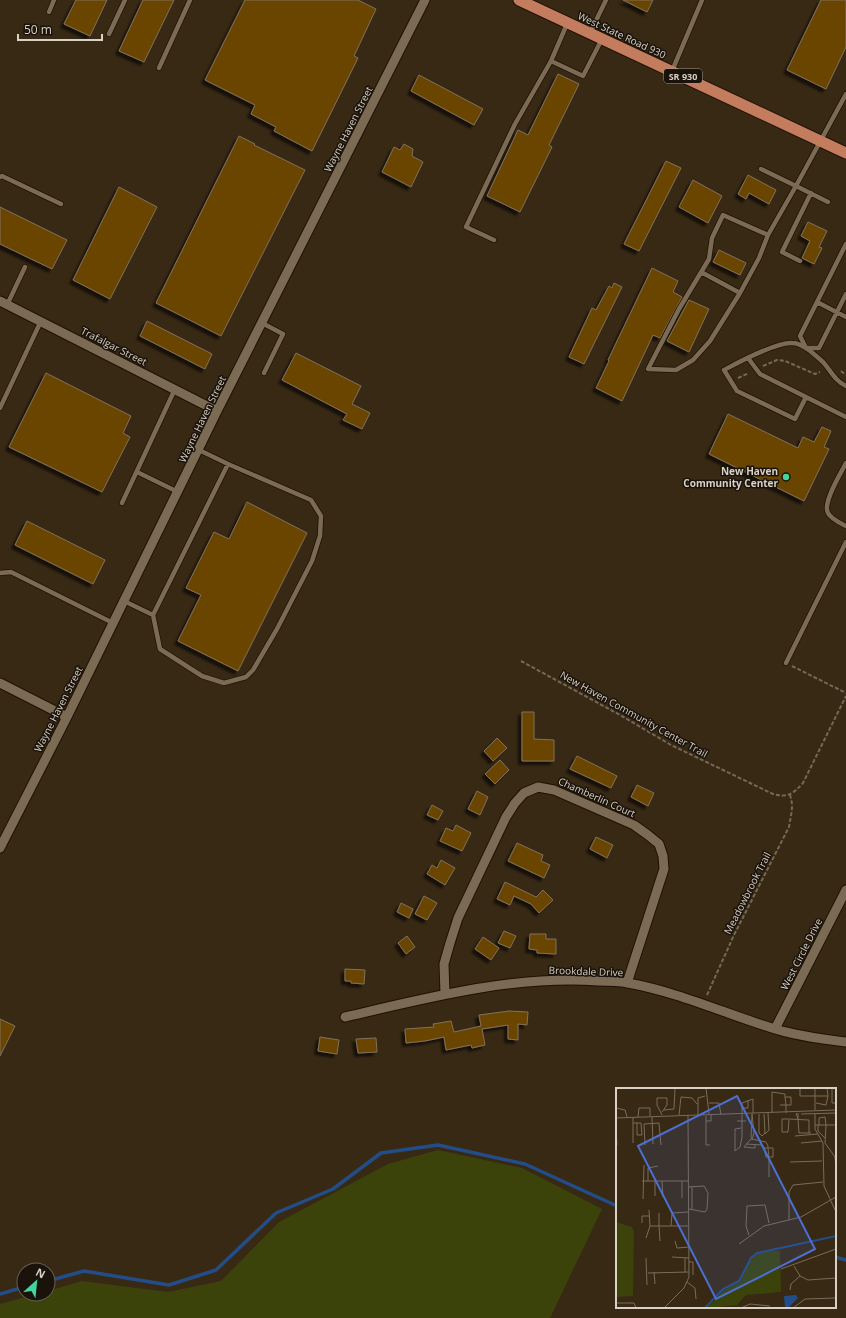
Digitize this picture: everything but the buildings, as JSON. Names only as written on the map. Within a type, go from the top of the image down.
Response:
[{"type":"highway","name":"West State Road 930","points":[[519,0],[567,24],[672,71],[846,153]]},
{"type":"street","name":"Wayne Haven Street","points":[[0,848],[67,716],[217,411],[425,0]]},
{"type":"street","name":"Trafalgar Street","points":[[4,303],[217,411]]},
{"type":"street","points":[[0,683],[67,716]]},
{"type":"street","name":"Chamberlin Court","points":[[445,994],[444,964],[458,918],[506,817],[524,793],[538,787],[554,790],[634,825],[659,844],[663,856],[664,869],[628,983]]},
{"type":"street","name":"West Circle Drive","points":[[776,1029],[846,890]]},
{"type":"street","name":"Brookdale Drive","points":[[345,1017],[445,994],[539,981],[580,980],[628,983],[674,994],[776,1029],[809,1038],[846,1042]]},
{"type":"lane","points":[[49,12],[54,0]]},
{"type":"lane","points":[[109,34],[125,0]]},
{"type":"lane","points":[[159,68],[190,0]]},
{"type":"lane","points":[[589,34],[606,0]]},
{"type":"lane","points":[[672,71],[702,0]]},
{"type":"lane","points":[[494,240],[466,227],[515,124],[551,62],[567,24]]},
{"type":"lane","points":[[551,62],[583,76],[602,40]]},
{"type":"lane","points":[[768,235],[723,215],[712,238],[709,259],[679,309],[648,369],[676,370],[693,360],[710,341],[740,293],[759,258],[768,235],[844,101],[846,94]]},
{"type":"lane","points":[[761,169],[828,202]]},
{"type":"lane","points":[[0,177],[2,176],[61,204]]},
{"type":"lane","points":[[800,261],[782,252],[811,194]]},
{"type":"lane","points":[[806,348],[800,336],[846,244]]},
{"type":"lane","points":[[4,303],[25,267]]},
{"type":"lane","points":[[701,272],[740,293]]},
{"type":"lane","points":[[806,348],[819,348],[846,294]]},
{"type":"lane","points":[[817,302],[846,318]]},
{"type":"lane","points":[[0,408],[41,321]]},
{"type":"lane","points":[[262,323],[284,334],[264,373]]},
{"type":"lane","points":[[806,397],[795,419],[737,391],[724,370],[748,358],[783,344],[794,343],[806,348],[823,362],[840,384],[846,386]]},
{"type":"lane","points":[[748,358],[760,374],[846,417]]},
{"type":"lane","points":[[122,503],[175,389]]},
{"type":"lane","points":[[199,450],[312,500],[321,516],[320,536],[312,561],[277,629],[253,670],[246,677],[224,683],[202,676],[160,649],[153,615],[228,464]]},
{"type":"lane","points":[[846,463],[828,501],[826,509],[828,514],[846,526]]},
{"type":"lane","points":[[137,472],[178,492]]},
{"type":"lane","points":[[786,663],[846,542]]},
{"type":"lane","points":[[0,573],[11,572],[113,623]]},
{"type":"lane","points":[[124,601],[153,615]]},
{"type":"path","points":[[762,366],[777,360],[785,361],[815,374],[820,372]]},
{"type":"path","points":[[735,380],[749,373]]},
{"type":"path","name":"New Haven Community Center Trail","points":[[521,661],[620,715],[671,745],[773,794],[782,796],[790,794]]},
{"type":"path","points":[[786,663],[846,694],[807,776],[798,788],[790,794]]},
{"type":"path","name":"Meadowbrook Trail","points":[[706,997],[734,935],[790,827],[790,816],[793,806],[790,794]]},
{"type":"green space","points":[[438,1150],[522,1168],[602,1209],[550,1318],[0,1318],[0,1304],[16,1300],[16,1302],[56,1302],[56,1289],[82,1281],[168,1292],[221,1281],[279,1222],[388,1164]]},
{"type":"waterway","points":[[56,1279],[84,1271],[169,1285],[216,1270],[276,1213],[333,1189],[381,1153],[438,1145],[525,1164],[616,1206]]},
{"type":"waterway","points":[[836,1257],[846,1260]]},
{"type":"waterway","points":[[0,1294],[16,1289]]},
{"type":"place","name":"New Haven Community Center","points":[[786,477]]}]
